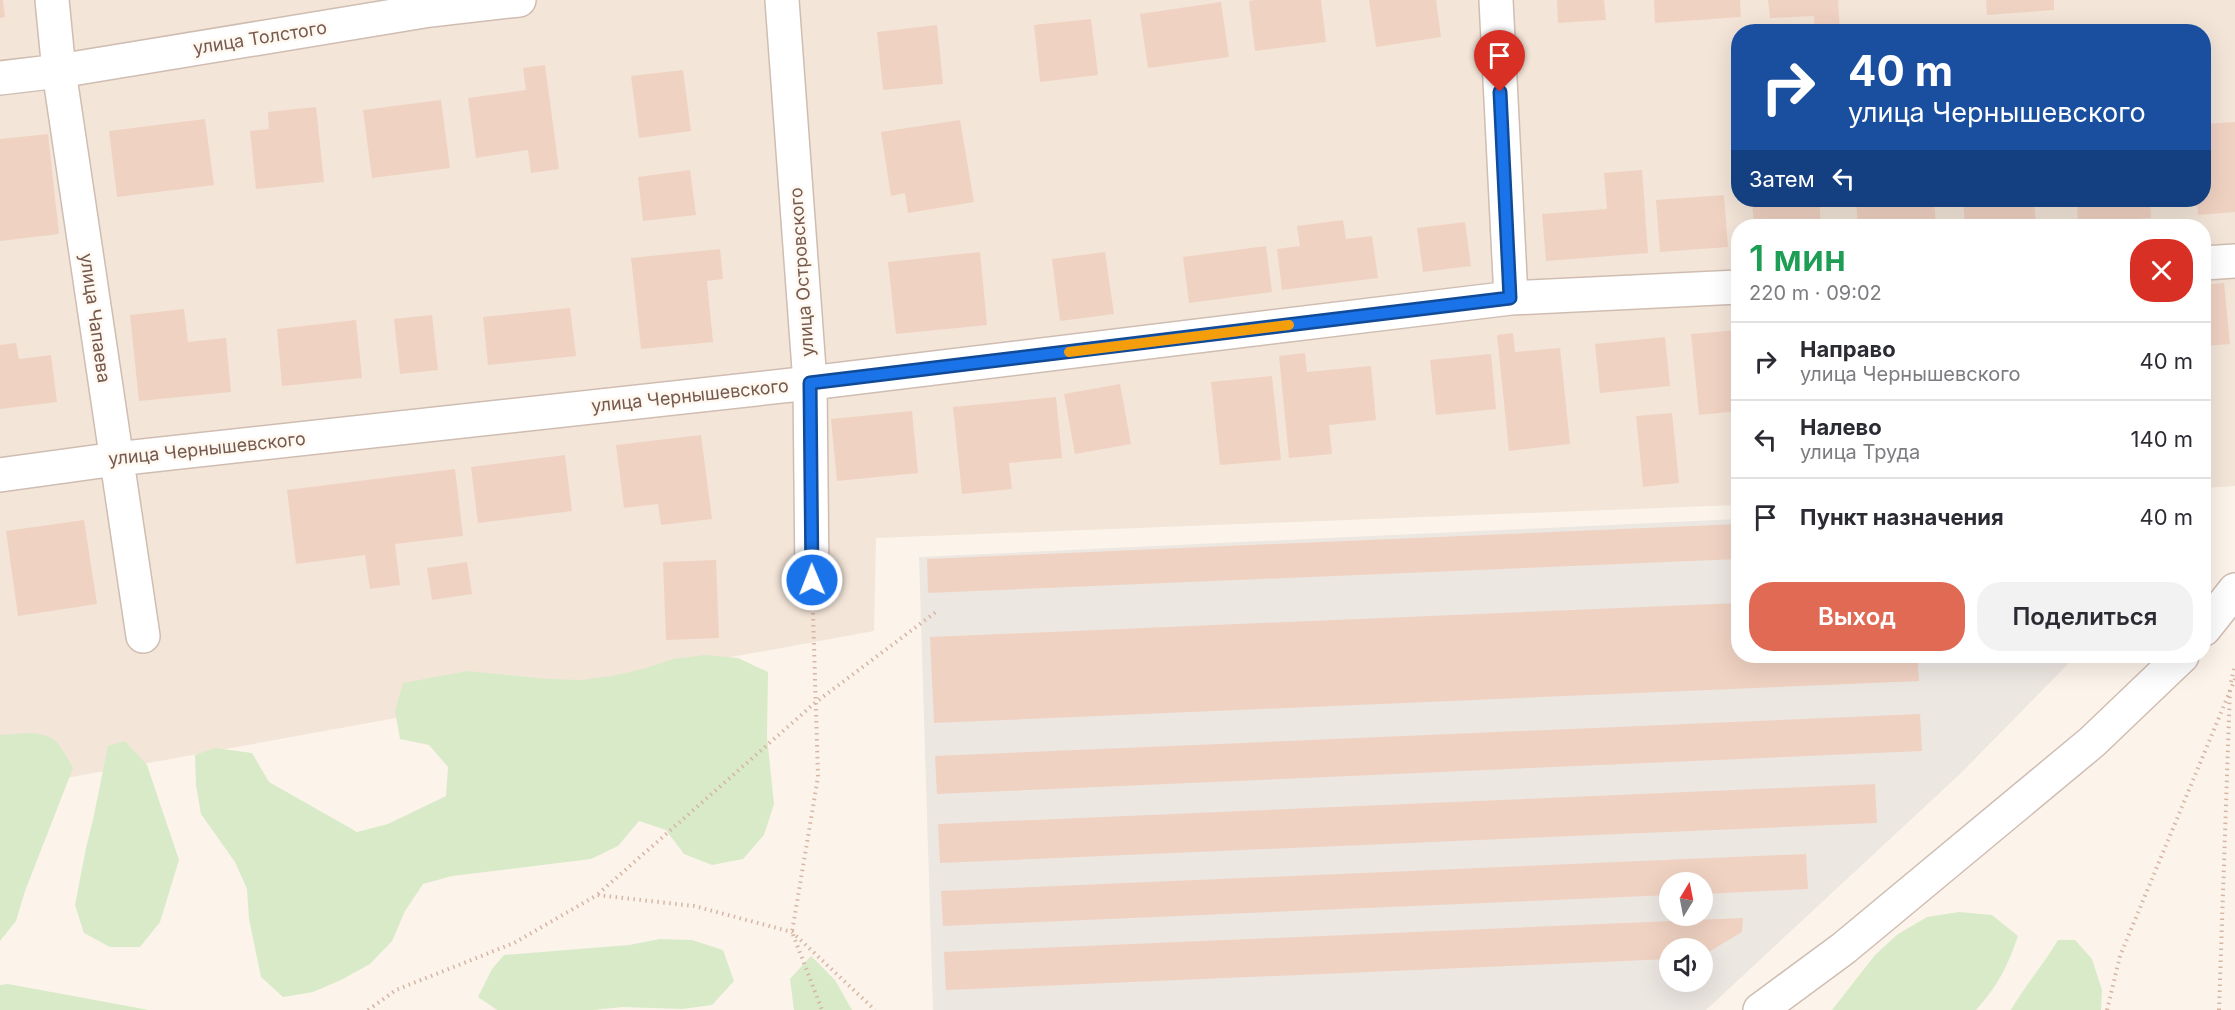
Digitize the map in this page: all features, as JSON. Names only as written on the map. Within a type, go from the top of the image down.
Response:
[{"type":"street","name":"улица Чапаева","points":[[52,0],[59,71],[143,636]]},
{"type":"street","name":"улица Толстого","points":[[0,78],[59,71],[429,5],[519,0]]},
{"type":"street","name":"улица Островского","points":[[782,0],[810,383],[812,580]]},
{"type":"street","points":[[1496,0],[1510,298]]},
{"type":"street","points":[[2211,263],[2235,261]]},
{"type":"street","name":"улица Чернышевского","points":[[0,475],[116,459],[810,383],[1510,298],[1731,287]]},
{"type":"street","points":[[2211,620],[2235,590]]},
{"type":"street","points":[[1760,1010],[1844,948],[2092,742],[2175,663]]},
{"type":"path","points":[[812,580],[818,777],[792,932],[822,1010]]},
{"type":"path","points":[[369,1010],[396,990],[514,943],[597,895],[816,702],[936,612]]},
{"type":"path","points":[[2107,1010],[2120,956],[2230,686],[2235,665]]},
{"type":"path","points":[[2219,1010],[2230,686],[2235,679]]},
{"type":"path","points":[[597,895],[694,906],[792,932],[875,1010]]},
{"type":"shaded area","points":[[0,0],[2235,0],[2235,486],[2211,488],[2211,219],[1731,219],[1731,505],[876,538],[874,631],[0,790]]},
{"type":"shaded area","points":[[1731,519],[1731,663],[2069,663],[1960,774],[1706,1010],[933,1010],[919,557]]},
{"type":"green space","points":[[705,655],[738,658],[768,672],[767,737],[774,804],[764,835],[743,859],[712,865],[684,854],[666,830],[639,821],[618,846],[591,859],[452,876],[423,884],[405,911],[392,941],[370,964],[313,992],[283,997],[261,977],[249,919],[247,889],[235,862],[201,814],[196,785],[195,755],[215,748],[252,753],[269,782],[357,832],[388,824],[446,796],[448,767],[429,745],[400,739],[395,711],[403,683],[468,671],[581,680],[643,669],[673,659]]},
{"type":"green space","points":[[28,733],[52,738],[73,768],[25,891],[16,921],[0,941],[0,735]]},
{"type":"green space","points":[[125,741],[147,765],[179,860],[160,922],[140,947],[110,947],[84,933],[75,905],[108,746]]},
{"type":"green space","points":[[1959,912],[1992,915],[2018,936],[2001,976],[1976,1010],[1832,1010],[1875,955],[1898,934],[1927,917]]},
{"type":"green space","points":[[660,939],[692,940],[723,950],[734,981],[712,1005],[682,1009],[623,1007],[593,1010],[497,1010],[478,997],[492,969],[504,955],[629,945]]},
{"type":"green space","points":[[2058,940],[2075,940],[2092,959],[2102,990],[2101,1010],[2011,1010],[2022,992]]},
{"type":"green space","points":[[811,956],[835,980],[852,1010],[794,1010],[790,979]]},
{"type":"green space","points":[[8,984],[149,1010],[0,1010],[0,985]]},
{"type":"building","points":[[0,0],[3,0],[5,17],[0,18]]},
{"type":"building","points":[[1321,0],[1326,42],[1255,51],[1249,1]]},
{"type":"building","points":[[1369,0],[1436,0],[1441,37],[1376,47]]},
{"type":"building","points":[[1557,0],[1604,0],[1606,20],[1558,23]]},
{"type":"building","points":[[1654,0],[1740,0],[1741,17],[1655,23]]},
{"type":"building","points":[[1768,0],[1838,0],[1840,24],[1814,24],[1814,16],[1770,18]]},
{"type":"building","points":[[1986,0],[2054,0],[2054,10],[1987,15]]},
{"type":"building","points":[[1221,2],[1229,57],[1148,68],[1140,14]]},
{"type":"building","points":[[1091,19],[1098,75],[1040,82],[1034,25]]},
{"type":"building","points":[[937,25],[943,84],[883,90],[877,32]]},
{"type":"building","points":[[545,65],[559,169],[531,173],[528,150],[476,158],[468,98],[526,90],[523,68]]},
{"type":"building","points":[[683,70],[691,131],[639,138],[631,76]]},
{"type":"building","points":[[441,100],[450,168],[372,178],[363,110]]},
{"type":"building","points":[[316,107],[324,182],[256,189],[250,131],[269,129],[268,112]]},
{"type":"building","points":[[205,119],[214,185],[117,197],[109,131]]},
{"type":"building","points":[[960,120],[974,202],[908,213],[905,193],[891,196],[881,132]]},
{"type":"building","points":[[2235,122],[2235,212],[2198,215],[2197,207],[2211,207],[2211,124]]},
{"type":"building","points":[[48,134],[59,234],[0,241],[0,139]]},
{"type":"building","points":[[690,170],[696,215],[643,221],[638,177]]},
{"type":"building","points":[[1642,170],[1648,253],[1546,261],[1542,214],[1607,209],[1604,173]]},
{"type":"building","points":[[1724,195],[1728,247],[1660,252],[1656,200]]},
{"type":"building","points":[[1753,207],[1820,207],[1820,219],[1753,219]]},
{"type":"building","points":[[1857,207],[1935,207],[1935,219],[1857,219]]},
{"type":"building","points":[[1964,207],[2035,207],[2035,219],[1964,219]]},
{"type":"building","points":[[2077,207],[2150,207],[2151,218],[2078,219]]},
{"type":"building","points":[[1343,220],[1346,239],[1372,236],[1378,278],[1282,290],[1277,249],[1300,246],[1297,226]]},
{"type":"building","points":[[1465,222],[1471,266],[1423,272],[1417,228]]},
{"type":"building","points":[[1266,246],[1272,292],[1189,303],[1183,257]]},
{"type":"building","points":[[720,249],[723,279],[707,281],[713,342],[641,349],[631,258]]},
{"type":"building","points":[[980,252],[987,325],[896,334],[888,262]]},
{"type":"building","points":[[1105,252],[1114,314],[1060,321],[1052,259]]},
{"type":"building","points":[[2224,283],[2230,344],[2211,345],[2211,284]]},
{"type":"building","points":[[570,308],[576,356],[488,365],[483,317]]},
{"type":"building","points":[[184,309],[188,342],[226,338],[231,392],[139,401],[130,315]]},
{"type":"building","points":[[432,315],[438,370],[400,374],[394,319]]},
{"type":"building","points":[[356,320],[362,378],[282,386],[277,329]]},
{"type":"building","points":[[1731,331],[1731,412],[1699,415],[1691,334]]},
{"type":"building","points":[[1513,333],[1515,352],[1560,348],[1570,444],[1509,451],[1497,335]]},
{"type":"building","points":[[1665,337],[1670,386],[1600,393],[1595,344]]},
{"type":"building","points":[[16,343],[19,359],[51,355],[57,402],[0,409],[0,345]]},
{"type":"building","points":[[1305,353],[1307,372],[1371,366],[1376,420],[1329,425],[1332,454],[1289,458],[1279,356]]},
{"type":"building","points":[[1491,354],[1496,409],[1436,415],[1430,360]]},
{"type":"building","points":[[1272,376],[1281,460],[1220,465],[1211,382]]},
{"type":"building","points":[[1120,384],[1131,444],[1075,454],[1064,394]]},
{"type":"building","points":[[1056,397],[1062,458],[1009,463],[1012,489],[962,494],[953,407]]},
{"type":"building","points":[[912,411],[918,473],[837,481],[831,419]]},
{"type":"building","points":[[1672,413],[1679,483],[1643,487],[1636,416]]},
{"type":"building","points":[[701,435],[712,519],[661,525],[658,504],[624,508],[616,445]]},
{"type":"building","points":[[565,455],[572,511],[478,523],[471,467]]},
{"type":"building","points":[[455,469],[463,536],[395,544],[400,585],[370,589],[365,555],[296,564],[287,490]]},
{"type":"building","points":[[84,520],[97,604],[18,616],[6,531]]},
{"type":"building","points":[[1731,524],[1731,559],[928,593],[927,559]]},
{"type":"building","points":[[716,560],[719,638],[666,640],[663,562]]},
{"type":"building","points":[[467,562],[472,594],[432,600],[427,568]]},
{"type":"building","points":[[1731,603],[1731,663],[1918,663],[1919,681],[934,723],[930,637]]},
{"type":"building","points":[[1920,714],[1922,751],[937,794],[935,756]]},
{"type":"building","points":[[1875,784],[1877,823],[940,863],[938,824]]},
{"type":"building","points":[[1806,854],[1808,889],[1713,893],[1713,872],[1659,872],[1659,895],[943,926],[941,891]]},
{"type":"building","points":[[1743,918],[1742,932],[1713,949],[1713,938],[1659,938],[1659,959],[946,990],[944,952],[1659,922],[1659,926],[1713,926],[1713,919]]},
{"type":"slow traffic","points":[[1069,352],[1289,325]]},
{"type":"route","points":[[812,580],[810,383],[1510,298],[1500,92]]}]
